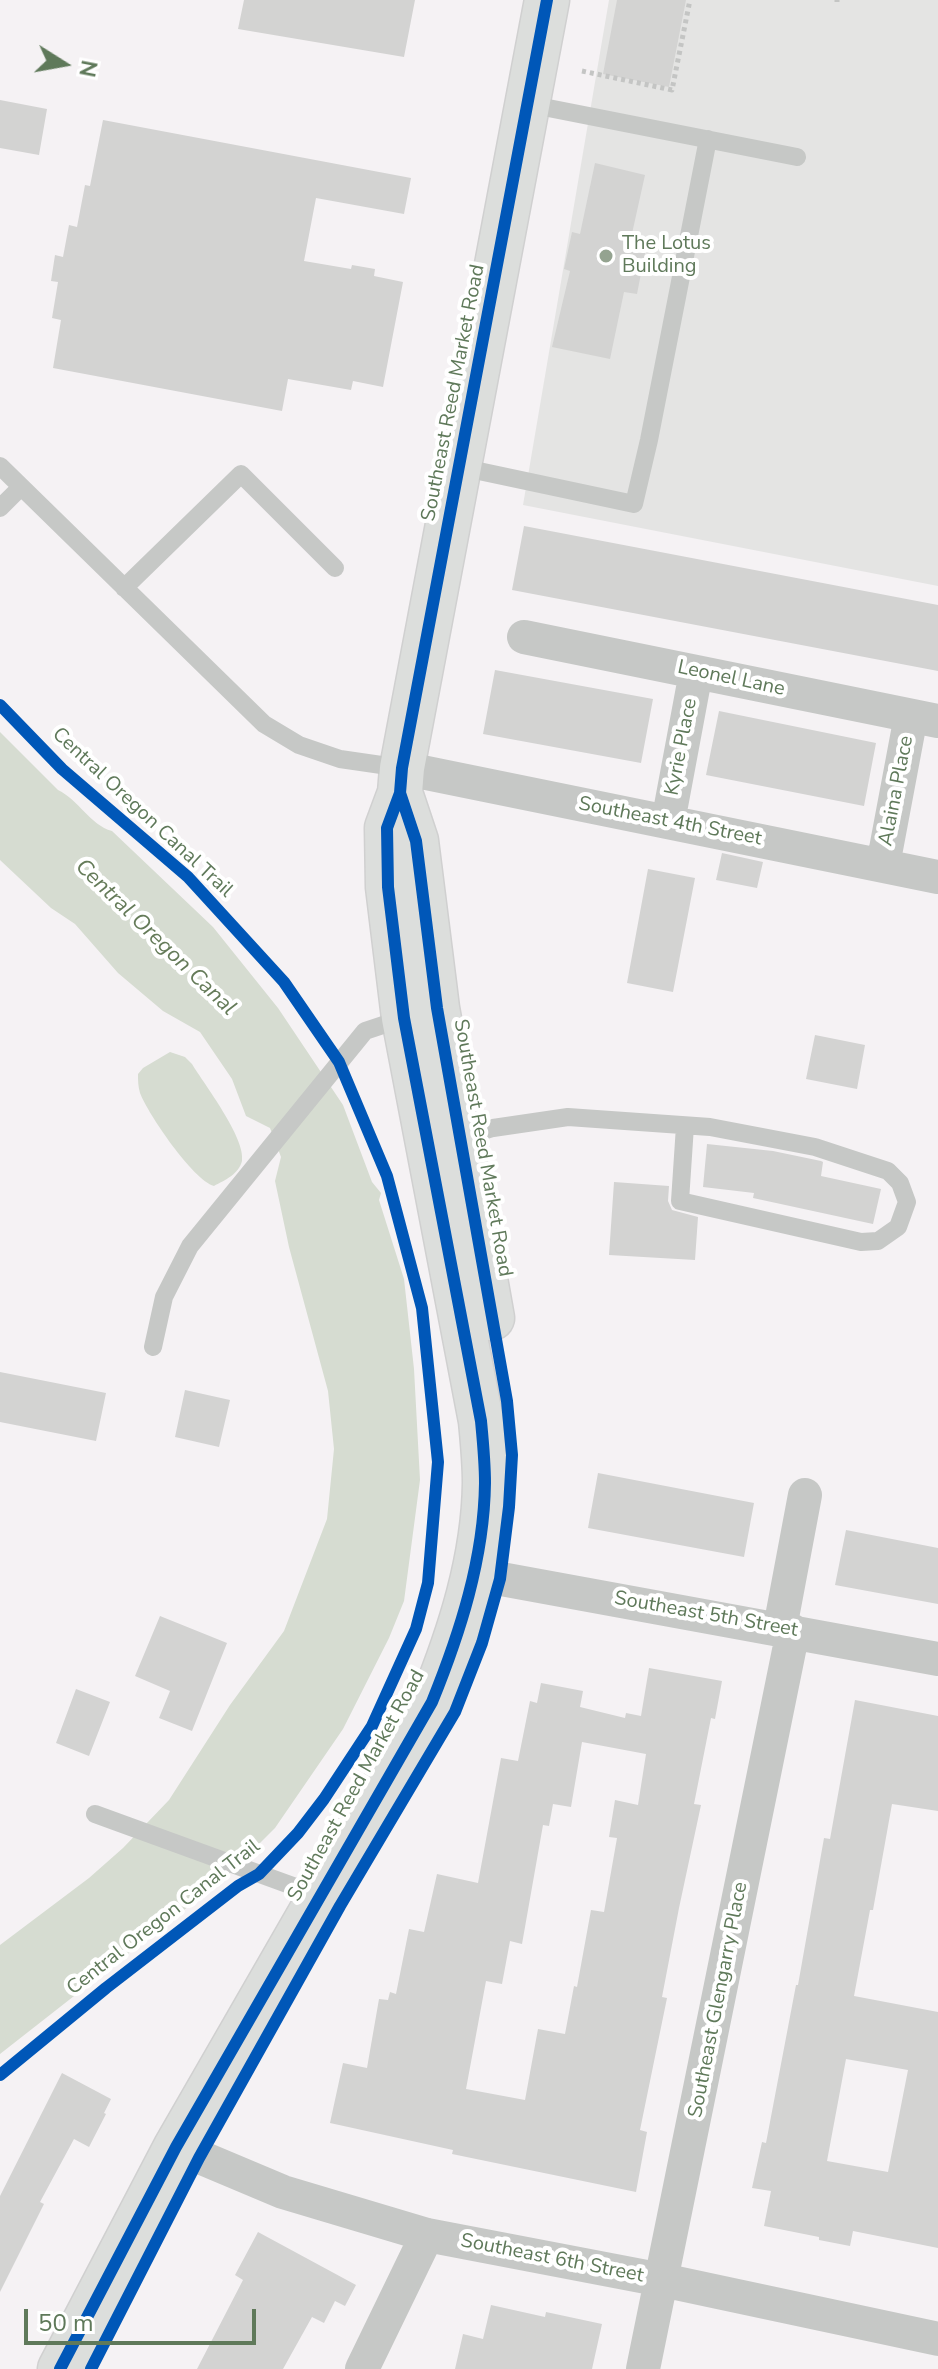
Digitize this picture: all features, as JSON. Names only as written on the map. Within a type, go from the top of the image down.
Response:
[{"type":"main road","name":"Southeast Reed Market Road","points":[[60,2369],[188,2153],[329,1900],[432,1702],[487,1576],[509,1507],[512,1455],[507,1401],[460,1138],[420,1013],[388,887],[387,828],[401,780],[547,0]]},
{"type":"main road","name":"Southeast Reed Market Road","points":[[420,1013],[481,1421],[487,1576]]},
{"type":"main road","name":"Southeast Reed Market Road","points":[[91,2369],[188,2153]]},
{"type":"street","name":"Leonel Lane","points":[[524,637],[925,718]]},
{"type":"street","name":"Kyrie Place","points":[[668,822],[696,672]]},
{"type":"street","name":"Alaina Place","points":[[883,865],[925,718]]},
{"type":"street","name":"Southeast 4th Street","points":[[401,780],[668,822],[938,877]]},
{"type":"street","name":"Southeast Glengarry Place","points":[[643,2369],[787,1630],[805,1495]]},
{"type":"street","name":"Southeast 5th Street","points":[[487,1576],[938,1659]]},
{"type":"street","name":"Southeast 6th Street","points":[[188,2153],[283,2192],[427,2235],[662,2280],[938,2339]]},
{"type":"street","points":[[362,2369],[427,2235]]},
{"type":"lane","points":[[528,104],[797,157]]},
{"type":"lane","points":[[460,467],[634,504],[708,139]]},
{"type":"lane","points":[[0,466],[264,724],[299,745],[401,780]]},
{"type":"lane","points":[[124,588],[241,474],[335,568]]},
{"type":"lane","points":[[0,508],[21,487]]},
{"type":"lane","points":[[153,1347],[164,1297],[190,1246],[365,1031],[420,1013]]},
{"type":"lane","points":[[460,1138],[493,1128],[568,1117],[710,1127],[815,1147],[888,1171],[900,1183],[907,1202],[898,1227],[878,1241],[861,1242],[680,1201],[685,1126]]},
{"type":"lane","points":[[95,1814],[329,1900]]},
{"type":"path","points":[[582,71],[672,90],[690,0]]},
{"type":"shaded area","points":[[609,0],[938,0],[938,586],[523,505]]},
{"type":"water","name":"Central Oregon Canal","points":[[0,732],[58,790],[97,823],[112,831],[213,927],[278,1008],[343,1105],[372,1182],[381,1193],[379,1200],[404,1279],[414,1369],[420,1480],[404,1601],[389,1638],[343,1729],[275,1828],[226,1877],[0,2054],[0,1945],[89,1878],[169,1800],[230,1705],[284,1631],[327,1519],[334,1449],[328,1391],[289,1247],[275,1181],[281,1157],[270,1128],[246,1116],[232,1079],[200,1032],[163,1011],[118,973],[75,924],[51,908],[0,860]]},
{"type":"water","points":[[170,1052],[185,1057],[192,1064],[238,1139],[242,1161],[238,1170],[214,1186],[183,1159],[161,1130],[140,1093],[138,1074]]},
{"type":"building","points":[[244,0],[415,0],[404,57],[238,29]]},
{"type":"building","points":[[617,0],[686,0],[669,87],[603,74]]},
{"type":"building","points":[[0,100],[47,109],[39,155],[0,148]]},
{"type":"building","points":[[103,120],[411,178],[404,214],[316,198],[304,261],[351,269],[352,265],[375,269],[374,276],[403,282],[383,387],[353,381],[351,390],[288,379],[282,411],[53,368],[61,320],[52,318],[58,282],[51,281],[55,255],[63,257],[69,225],[77,227],[85,185],[90,186]]},
{"type":"building","name":"The Lotus Building","points":[[595,163],[645,175],[631,238],[647,243],[637,294],[624,292],[610,359],[552,347],[570,271],[564,269],[572,232],[580,234]]},
{"type":"building","points":[[524,526],[938,605],[938,671],[512,590]]},
{"type":"building","points":[[495,670],[653,699],[641,763],[483,734]]},
{"type":"building","points":[[719,711],[876,743],[864,806],[706,775]]},
{"type":"building","points":[[722,853],[763,862],[757,888],[716,880]]},
{"type":"building","points":[[648,869],[695,878],[673,992],[627,983]]},
{"type":"building","points":[[815,1035],[865,1045],[857,1089],[806,1079]]},
{"type":"building","points":[[707,1144],[773,1151],[821,1161],[821,1176],[881,1189],[873,1224],[753,1198],[754,1193],[703,1187]]},
{"type":"building","points":[[614,1182],[669,1186],[668,1201],[672,1210],[698,1217],[695,1260],[609,1255]]},
{"type":"building","points":[[0,1372],[106,1393],[96,1441],[0,1422]]},
{"type":"building","points":[[185,1390],[230,1400],[219,1447],[175,1437]]},
{"type":"building","points":[[598,1473],[754,1503],[744,1557],[588,1528]]},
{"type":"building","points":[[846,1530],[938,1548],[938,1604],[835,1585]]},
{"type":"building","points":[[160,1616],[227,1643],[192,1731],[159,1718],[170,1691],[135,1676]]},
{"type":"building","points":[[649,1668],[722,1681],[715,1719],[711,1718],[694,1804],[701,1805],[662,1997],[667,1998],[640,2130],[647,2132],[636,2192],[452,2154],[453,2150],[330,2123],[343,2063],[367,2068],[379,1999],[388,2000],[390,1992],[396,1994],[409,1929],[424,1932],[437,1874],[478,1883],[501,1758],[518,1761],[530,1701],[537,1703],[541,1683],[583,1691],[580,1707],[625,1718],[626,1713],[641,1716]],"holes":[[[582,1742],[646,1754],[638,1805],[615,1800],[609,1837],[617,1838],[604,1912],[591,1910],[565,2034],[538,2029],[525,2100],[466,2089],[486,1981],[502,1984],[510,1941],[522,1944],[543,1825],[549,1826],[553,1804],[571,1807]]]},
{"type":"building","points":[[76,1689],[110,1702],[89,1756],[56,1743]]},
{"type":"building","points":[[855,1700],[938,1716],[938,1811],[892,1804],[854,1996],[938,2012],[938,2248],[853,2231],[850,2246],[764,2226],[771,2191],[752,2188],[762,2142],[766,2143],[824,1838],[830,1839]],"holes":[[[846,2059],[908,2070],[888,2172],[827,2161]]]},
{"type":"building","points":[[62,2073],[111,2099],[89,2147],[74,2139],[40,2202],[44,2204],[0,2292],[0,2196]]},
{"type":"building","points":[[258,2232],[356,2285],[345,2306],[335,2301],[324,2323],[312,2317],[283,2369],[197,2369],[243,2280],[235,2275]]},
{"type":"building","points":[[491,2305],[545,2317],[546,2312],[602,2324],[592,2369],[455,2369],[463,2334],[483,2339]]},
{"type":"cycle path","points":[[60,2369],[176,2147],[432,1702],[461,1622],[475,1567],[484,1511],[481,1421],[404,1018],[388,887],[387,828],[400,793],[402,768],[547,0]]},
{"type":"cycle path","name":"Central Oregon Canal Trail","points":[[0,705],[62,769],[188,877],[284,982],[339,1062],[387,1176],[422,1308],[438,1462],[428,1583],[416,1629],[372,1726],[324,1799],[298,1833],[259,1874],[238,1886],[106,1988],[0,2075]]},
{"type":"cycle path","points":[[91,2369],[199,2158],[340,1906],[455,1712],[482,1643],[500,1579],[512,1455],[507,1401],[437,1008],[416,841],[400,793]]},
{"type":"place","name":"The Lotus Building","points":[[606,256]]}]
